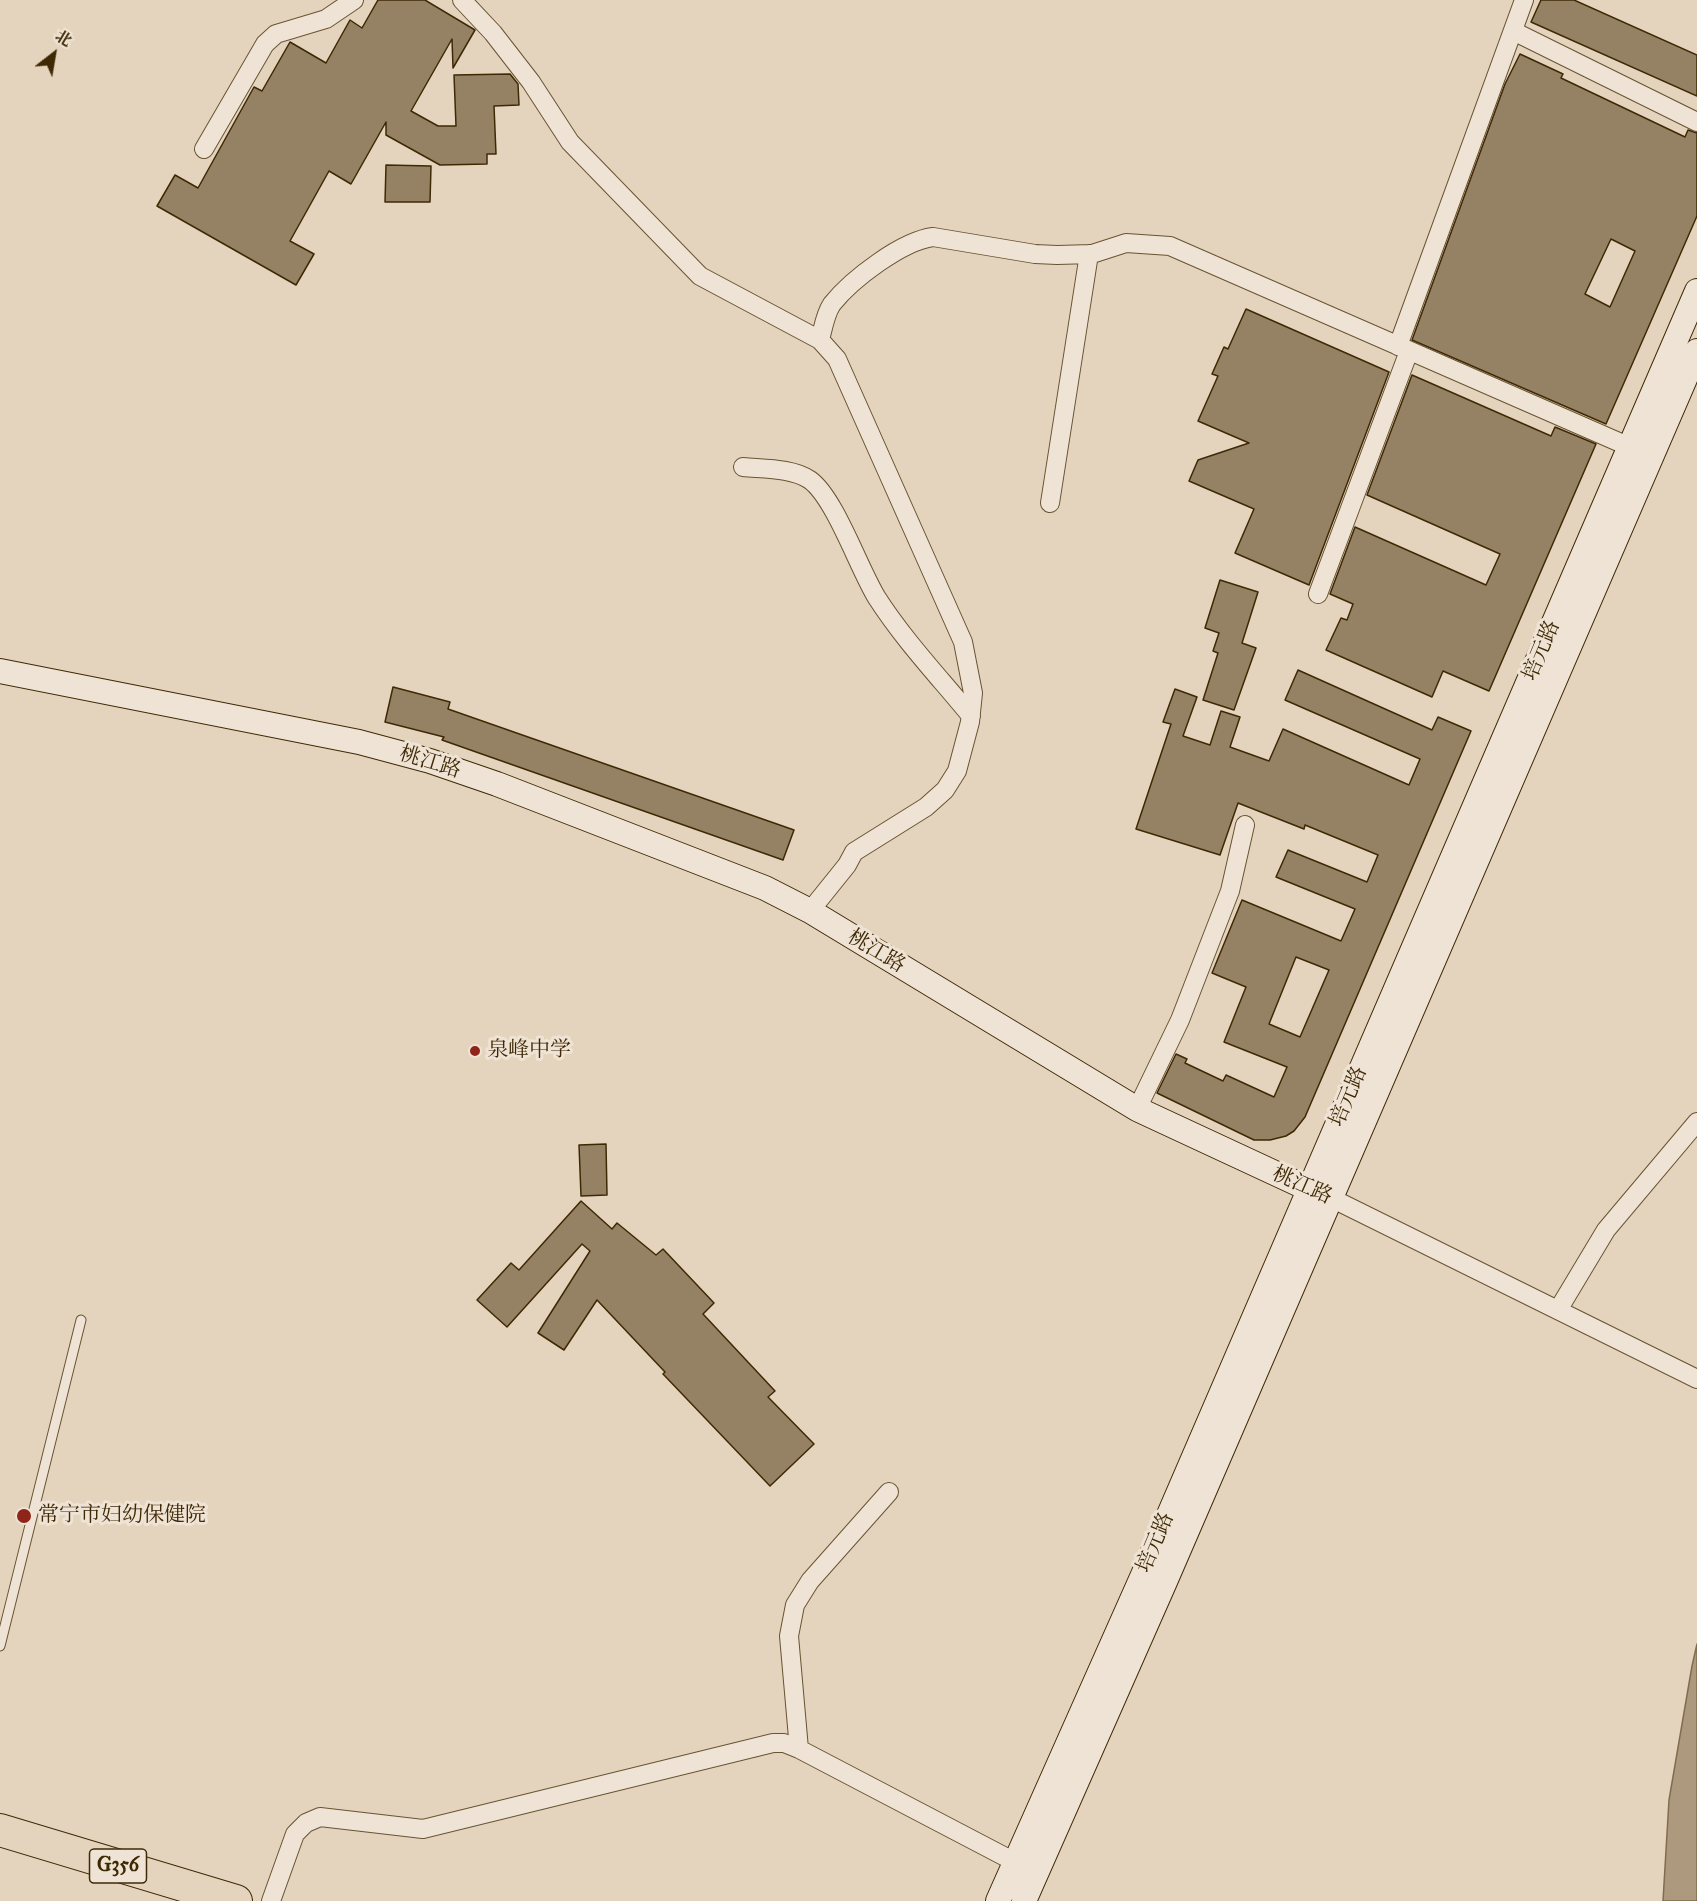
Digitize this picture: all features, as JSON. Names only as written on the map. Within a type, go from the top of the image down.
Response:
[{"type":"highway","name":"G356","points":[[0,1830],[236,1901]]},
{"type":"main road","name":"培元路","points":[[1024,1901],[1164,1584],[1320,1194],[1697,291]]},
{"type":"main road","name":"培元路","points":[[998,1901],[1143,1575],[1320,1194],[1697,351]]},
{"type":"main road","name":"桃江路","points":[[0,671],[359,742],[430,761],[497,784],[765,888],[810,911],[1137,1110],[1320,1194]]},
{"type":"street","points":[[204,149],[265,44],[276,34],[326,19],[354,0]]},
{"type":"street","points":[[462,0],[493,33],[531,82],[570,142],[700,276],[820,340],[837,358],[963,642],[973,693],[971,716],[957,771],[945,790],[926,807],[854,852],[847,865],[810,911]]},
{"type":"street","points":[[1318,594],[1524,0]]},
{"type":"street","points":[[1513,32],[1697,122]]},
{"type":"street","points":[[820,340],[831,306],[866,271],[919,239],[933,237],[1035,254],[1089,255],[1126,243],[1170,246],[1630,447]]},
{"type":"street","points":[[1050,503],[1089,255]]},
{"type":"street","points":[[743,467],[799,474],[811,480],[824,494],[875,596],[894,624],[971,716]]},
{"type":"street","points":[[1137,1110],[1180,1020],[1230,891],[1245,825]]},
{"type":"street","points":[[1558,1310],[1606,1230],[1697,1122]]},
{"type":"street","name":"桃江路","points":[[1320,1194],[1697,1379]]},
{"type":"street","points":[[799,1749],[789,1636],[795,1605],[810,1581],[889,1491]]},
{"type":"street","points":[[272,1901],[295,1834],[306,1823],[320,1817],[423,1829],[773,1743],[784,1743],[799,1749],[1015,1862]]},
{"type":"lane","points":[[0,1646],[81,1320]]},
{"type":"shaded area","points":[[1697,1644],[1697,1901],[1663,1901],[1669,1800]]},
{"type":"building","points":[[378,0],[425,0],[475,30],[453,68],[452,39],[411,111],[438,126],[456,126],[454,75],[510,74],[518,84],[519,105],[494,106],[496,154],[487,154],[487,164],[440,165],[386,135],[386,122],[351,184],[329,171],[290,241],[314,254],[296,285],[157,206],[175,175],[198,188],[254,87],[262,91],[290,42],[326,63],[350,20],[362,28]]},
{"type":"building","points":[[1541,0],[1574,0],[1697,55],[1697,96],[1531,22]]},
{"type":"building","points":[[1520,54],[1563,74],[1561,78],[1685,137],[1688,130],[1697,133],[1697,216],[1606,424],[1412,340],[1505,84]],"holes":[[[1611,239],[1635,251],[1610,307],[1585,294]]]},
{"type":"building","points":[[386,165],[431,166],[430,202],[385,202]]},
{"type":"building","points":[[1246,309],[1389,372],[1309,585],[1235,553],[1254,509],[1189,481],[1198,460],[1249,443],[1198,421],[1218,376],[1212,374],[1224,347],[1228,349]]},
{"type":"building","points":[[1412,375],[1551,436],[1555,427],[1596,444],[1489,691],[1443,671],[1432,697],[1326,650],[1341,618],[1347,620],[1353,604],[1330,594],[1355,527],[1486,585],[1500,554],[1367,495]]},
{"type":"building","points":[[1220,580],[1258,592],[1242,643],[1256,648],[1234,710],[1203,700],[1218,653],[1213,651],[1219,633],[1205,628]]},
{"type":"building","points":[[1298,670],[1432,730],[1438,717],[1471,731],[1305,1117],[1294,1131],[1286,1136],[1270,1140],[1254,1140],[1157,1093],[1176,1054],[1187,1059],[1185,1063],[1223,1081],[1226,1075],[1274,1097],[1287,1067],[1224,1042],[1246,987],[1212,973],[1242,900],[1341,941],[1355,909],[1276,877],[1288,850],[1367,882],[1378,855],[1305,825],[1304,829],[1238,803],[1220,855],[1136,829],[1171,724],[1163,722],[1175,689],[1197,697],[1183,736],[1210,745],[1221,711],[1240,717],[1230,747],[1269,761],[1283,729],[1409,785],[1420,759],[1285,700]],"holes":[[[1296,957],[1329,970],[1300,1037],[1269,1024]]]},
{"type":"building","points":[[393,687],[450,702],[448,709],[794,830],[783,860],[442,740],[444,737],[385,722]]},
{"type":"building","points":[[606,1144],[607,1195],[581,1196],[579,1145]]},
{"type":"building","points":[[581,1201],[612,1229],[617,1223],[656,1255],[663,1249],[714,1303],[703,1314],[775,1391],[768,1397],[814,1444],[770,1486],[663,1374],[665,1372],[597,1300],[564,1350],[538,1333],[590,1251],[582,1244],[507,1327],[477,1300],[511,1263],[519,1270]]},
{"type":"place","name":"泉峰中学","points":[[475,1051]]},
{"type":"place","name":"常宁市妇幼保健院","points":[[24,1516]]}]
